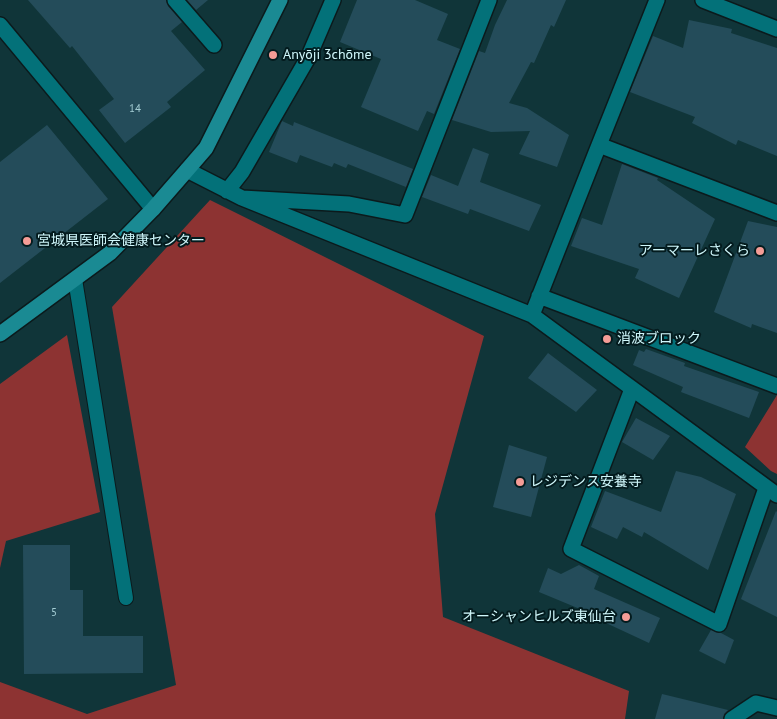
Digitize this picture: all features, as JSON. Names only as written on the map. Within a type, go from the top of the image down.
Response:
[{"type":"street","points":[[175,0],[214,46]]},
{"type":"street","points":[[0,334],[110,253],[206,148],[280,0]]},
{"type":"street","points":[[228,191],[242,172],[309,56],[333,0]]},
{"type":"street","points":[[242,198],[349,204],[405,216],[489,0]]},
{"type":"street","points":[[532,315],[657,0]]},
{"type":"street","points":[[702,0],[777,29]]},
{"type":"street","points":[[0,24],[153,208]]},
{"type":"street","points":[[600,144],[777,213]]},
{"type":"street","points":[[187,170],[242,198],[532,315],[632,388],[771,492],[720,624],[571,549],[632,388]]},
{"type":"street","points":[[540,296],[777,386]]},
{"type":"street","points":[[732,719],[756,703],[777,708]]},
{"type":"lane","points":[[75,280],[126,598]]},
{"type":"shaded area","points":[[210,200],[484,336],[435,514],[443,617],[629,691],[625,719],[0,719],[0,682],[87,714],[176,685],[112,307]]},
{"type":"shaded area","points":[[67,335],[100,512],[6,541],[0,568],[0,384]]},
{"type":"shaded area","points":[[777,395],[777,474],[771,471],[745,447]]},
{"type":"building","points":[[28,0],[166,0],[168,6],[182,22],[171,31],[205,70],[167,102],[171,107],[125,143],[99,110],[114,99],[72,46],[70,48]]},
{"type":"building","points":[[187,0],[208,0],[196,10]]},
{"type":"building","points":[[357,0],[415,0],[448,14],[437,40],[460,49],[434,114],[427,111],[418,131],[361,107],[381,59],[340,42]]},
{"type":"building","points":[[507,0],[566,0],[554,27],[551,25],[534,63],[531,62],[509,103],[527,108],[569,135],[557,167],[519,154],[530,131],[491,132],[452,120],[479,51],[485,53]]},
{"type":"building","points":[[689,20],[732,29],[731,33],[777,48],[777,156],[738,140],[736,145],[692,123],[695,117],[630,92],[653,36],[683,48]]},
{"type":"building","points":[[282,121],[293,126],[294,122],[413,169],[406,187],[348,164],[346,168],[334,163],[332,167],[300,155],[297,163],[269,152]]},
{"type":"building","name":"宮城県医師会健康センター","points":[[47,125],[108,199],[0,283],[0,162]]},
{"type":"building","points":[[473,148],[489,154],[480,182],[541,205],[529,231],[470,209],[468,214],[422,197],[431,175],[458,186]]},
{"type":"building","points":[[622,164],[658,178],[657,180],[715,219],[679,298],[635,278],[639,269],[571,246],[582,218],[602,225]]},
{"type":"building","points":[[748,221],[777,227],[777,333],[752,324],[751,328],[714,312]]},
{"type":"building","points":[[646,349],[685,363],[684,366],[759,392],[749,418],[681,392],[683,387],[633,365],[639,350],[644,352]]},
{"type":"building","points":[[548,353],[597,390],[576,412],[528,378]]},
{"type":"building","points":[[636,418],[670,436],[653,460],[622,442]]},
{"type":"building","name":"レジデンス安養寺","points":[[509,445],[547,457],[531,517],[493,507]]},
{"type":"building","points":[[676,471],[701,477],[736,494],[708,570],[644,532],[642,537],[623,527],[617,539],[591,527],[605,491],[661,512]]},
{"type":"building","points":[[777,512],[777,617],[741,599]]},
{"type":"building","points":[[23,545],[70,545],[70,590],[83,590],[83,636],[143,636],[143,673],[24,674]]},
{"type":"building","points":[[579,565],[599,576],[594,589],[660,618],[649,643],[591,616],[592,614],[539,592],[548,568],[561,574]]},
{"type":"building","points":[[711,630],[734,640],[725,664],[699,651]]},
{"type":"building","points":[[662,694],[728,710],[724,714],[723,719],[655,719]]},
{"type":"place","name":"Anyōji 3chōme","points":[[273,55]]},
{"type":"place","name":"宮城県医師会健康センター","points":[[27,241]]},
{"type":"place","name":"アーマーレさくら","points":[[760,251]]},
{"type":"place","name":"消波ブロック","points":[[607,339]]},
{"type":"place","name":"レジデンス安養寺","points":[[520,482]]},
{"type":"place","name":"オーシャンヒルズ東仙台","points":[[626,617]]}]
